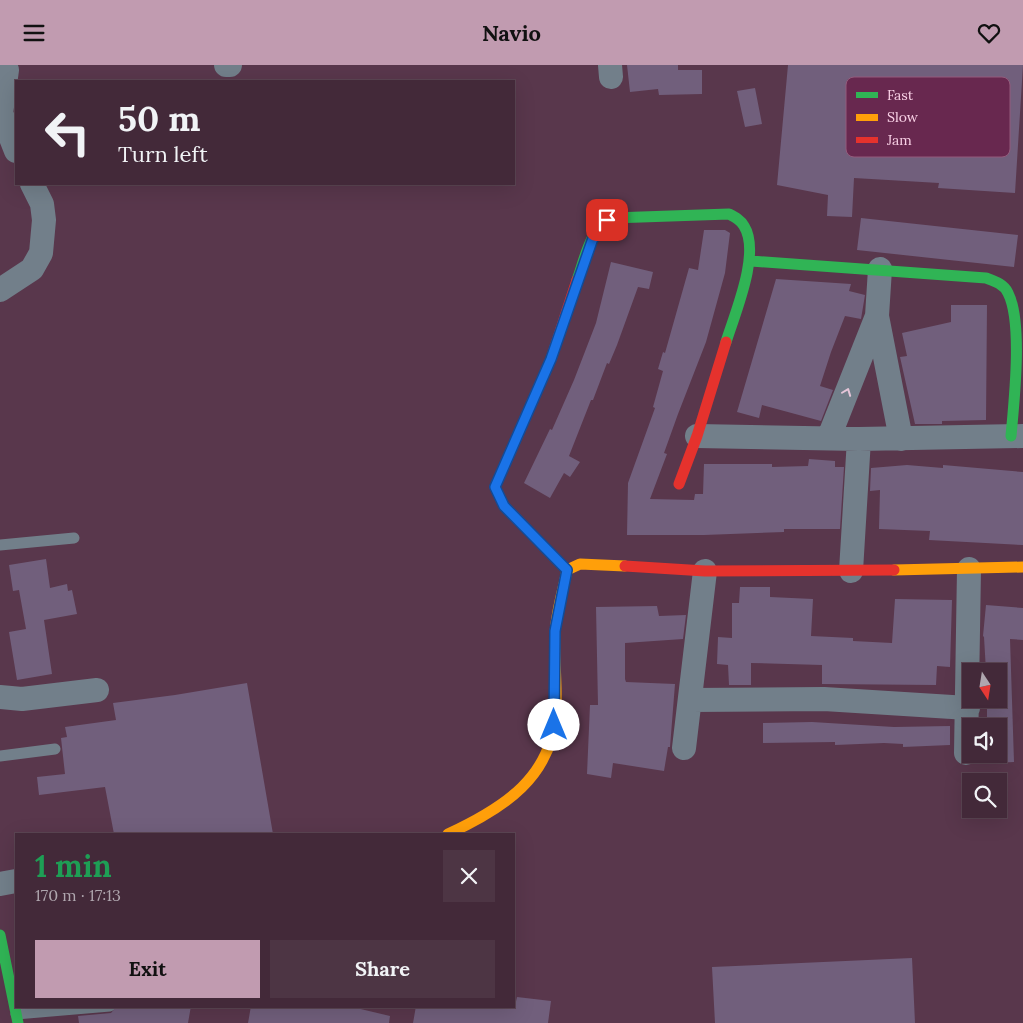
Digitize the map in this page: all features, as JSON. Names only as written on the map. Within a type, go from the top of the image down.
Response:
[{"type":"street","points":[[7,70],[1,112],[9,144]]},
{"type":"street","points":[[0,290],[32,269],[41,253],[44,220],[42,204],[32,185]]},
{"type":"street","points":[[567,570],[504,506],[495,487],[551,359],[576,283],[599,225],[612,218],[729,214],[741,221],[746,228],[751,261],[697,436],[679,484]]},
{"type":"street","points":[[697,436],[901,439],[1017,436],[1012,299],[1002,286],[986,278],[751,261]]},
{"type":"street","points":[[880,269],[876,316],[901,439]]},
{"type":"street","points":[[829,437],[876,316]]},
{"type":"street","points":[[851,571],[859,439]]},
{"type":"street","points":[[567,570],[580,564],[594,563],[705,571],[851,571],[1023,567]]},
{"type":"street","points":[[968,663],[969,569]]},
{"type":"street","points":[[450,833],[505,804],[534,775],[550,746],[554,725],[555,631],[567,570]]},
{"type":"street","points":[[684,748],[705,571]]},
{"type":"street","points":[[0,697],[22,699],[97,690]]},
{"type":"street","points":[[690,700],[824,699],[962,708]]},
{"type":"street","points":[[968,708],[968,718]]},
{"type":"street","points":[[0,884],[15,881]]},
{"type":"street","points":[[6,937],[15,1004]]},
{"type":"lane","points":[[0,545],[74,538]]},
{"type":"lane","points":[[0,756],[55,749]]},
{"type":"lane","points":[[17,1019],[96,1008]]},
{"type":"building","points":[[627,65],[678,65],[678,70],[702,70],[702,94],[659,95],[658,89],[630,92]]},
{"type":"building","points":[[788,65],[1023,65],[1015,193],[938,188],[939,183],[854,178],[852,217],[827,216],[828,195],[777,185]]},
{"type":"building","points":[[755,88],[762,124],[745,127],[737,91]]},
{"type":"building","points":[[861,218],[1018,235],[1014,267],[857,250]]},
{"type":"building","points":[[704,230],[725,230],[730,233],[725,273],[706,342],[664,453],[667,454],[650,499],[694,500],[695,494],[703,494],[704,464],[772,464],[772,467],[808,466],[809,459],[835,461],[835,467],[844,467],[840,529],[784,529],[784,532],[704,535],[627,535],[628,483],[655,408],[653,407],[663,371],[658,369],[663,352],[665,353],[689,268],[698,270]]},
{"type":"building","points":[[611,262],[653,272],[649,289],[638,287],[617,345],[609,364],[607,363],[593,400],[591,400],[569,456],[580,462],[570,477],[564,473],[550,498],[524,483],[550,429],[552,430],[574,380],[596,323]]},
{"type":"building","points":[[776,279],[851,284],[849,291],[865,295],[861,319],[845,316],[831,352],[820,386],[833,390],[821,421],[762,405],[759,418],[737,412]]},
{"type":"building","points":[[951,305],[987,305],[986,420],[942,421],[942,424],[915,424],[900,357],[907,356],[902,333],[951,322]]},
{"type":"building","points":[[907,465],[943,468],[943,465],[1023,472],[1023,545],[929,540],[930,531],[879,529],[880,490],[870,491],[871,468]]},
{"type":"building","points":[[46,559],[50,588],[67,584],[68,591],[72,590],[77,614],[44,620],[52,674],[17,680],[9,632],[26,629],[19,590],[13,591],[9,565]]},
{"type":"building","points":[[740,587],[770,587],[770,597],[813,599],[811,636],[853,638],[853,641],[892,643],[895,599],[952,600],[950,667],[937,666],[936,685],[822,684],[822,665],[751,663],[751,685],[729,685],[728,665],[717,664],[718,637],[732,638],[732,603],[739,603]]},
{"type":"building","points":[[986,605],[1023,608],[1023,640],[1010,639],[1014,762],[1007,762],[1007,718],[987,718],[987,708],[1008,707],[1008,663],[986,663],[983,636]]},
{"type":"building","points":[[657,606],[659,616],[686,615],[683,639],[625,643],[625,679],[626,682],[675,684],[670,747],[668,747],[664,771],[613,763],[611,778],[587,774],[590,705],[598,705],[596,607]]},
{"type":"building","points":[[247,683],[273,833],[114,833],[105,787],[39,795],[37,777],[65,774],[61,738],[67,737],[65,727],[116,720],[113,703]]},
{"type":"building","points":[[812,722],[894,727],[950,726],[950,745],[903,747],[903,744],[884,743],[835,745],[835,742],[763,743],[763,723]]},
{"type":"building","points":[[912,958],[915,1023],[715,1023],[712,967]]},
{"type":"building","points":[[517,997],[551,1001],[548,1023],[413,1023],[416,1008],[515,1008]]},
{"type":"building","points":[[115,1008],[191,1008],[188,1023],[79,1023],[78,1016],[111,1013]]},
{"type":"building","points":[[251,1008],[356,1008],[390,1016],[389,1023],[248,1023]]},
{"type":"traffic: fast","points":[[577,280],[593,236],[605,222],[612,218],[729,214],[740,220],[744,226],[750,251],[745,283],[726,342]]},
{"type":"traffic: fast","points":[[751,261],[986,278],[1001,285],[1008,293],[1013,306],[1015,323],[1016,363],[1011,436]]},
{"type":"traffic: fast","points":[[0,935],[18,1023]]},
{"type":"traffic: slow","points":[[450,833],[469,824],[506,801],[535,772],[546,754],[553,733],[556,710],[556,626],[567,570],[580,564],[625,566]]},
{"type":"traffic: slow","points":[[894,570],[1023,567]]},
{"type":"traffic: jam","points":[[567,570],[504,506],[495,487],[551,359],[577,280]]},
{"type":"traffic: jam","points":[[679,484],[697,436],[726,342]]},
{"type":"traffic: jam","points":[[625,566],[705,571],[894,570]]},
{"type":"route","points":[[554,725],[555,631],[567,570],[504,506],[497,496],[495,487],[551,359],[592,241],[599,225],[607,220]]}]
